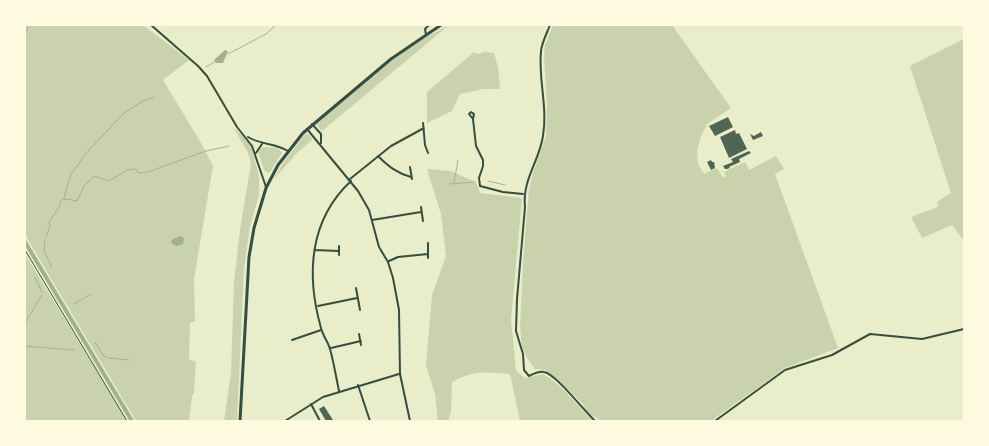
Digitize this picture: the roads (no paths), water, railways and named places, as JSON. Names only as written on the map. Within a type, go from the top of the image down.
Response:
[{"type":"main road","points":[[240,421],[249,257],[254,228],[266,188],[288,151],[312,124],[391,59],[441,25]]},
{"type":"street","points":[[151,25],[202,70],[256,153],[266,188]]},
{"type":"street","points":[[426,35],[425,29],[428,25]]},
{"type":"street","points":[[550,25],[541,49],[546,109],[543,138],[523,194],[525,207],[516,330],[524,354],[524,370],[529,376],[534,373],[544,372],[555,379],[595,421]]},
{"type":"street","points":[[474,119],[476,146],[483,163],[479,178],[480,186],[503,192],[523,194]]},
{"type":"street","points":[[423,123],[425,145],[428,153]]},
{"type":"street","points":[[312,124],[321,134],[321,144]]},
{"type":"street","points":[[339,391],[330,348],[322,330],[317,306],[313,266],[316,238],[328,208],[350,180],[403,138],[424,128]]},
{"type":"street","points":[[307,129],[350,180],[369,210],[378,247],[388,262],[399,310],[400,374],[410,421]]},
{"type":"street","points":[[246,136],[262,144],[281,147],[288,151]]},
{"type":"street","points":[[256,153],[262,144]]},
{"type":"street","points":[[378,156],[391,169],[412,178],[410,167]]},
{"type":"street","points":[[420,207],[423,221]]},
{"type":"street","points":[[372,220],[421,212]]},
{"type":"street","points":[[428,243],[428,258]]},
{"type":"street","points":[[339,246],[338,251],[340,255]]},
{"type":"street","points":[[315,250],[338,251]]},
{"type":"street","points":[[388,262],[398,257],[428,254]]},
{"type":"street","points":[[356,288],[360,310]]},
{"type":"street","points":[[317,306],[357,298]]},
{"type":"street","points":[[715,421],[785,370],[832,354],[870,334],[922,339],[964,329]]},
{"type":"street","points":[[292,340],[322,330]]},
{"type":"street","points":[[330,348],[361,343],[359,334]]},
{"type":"street","points":[[285,421],[323,397],[400,374]]},
{"type":"street","points":[[358,385],[370,421]]},
{"type":"street","points":[[311,404],[320,421]]},
{"type":"waterway","points":[[25,35],[29,25]]},
{"type":"waterway","points":[[228,54],[266,34],[276,25]]},
{"type":"waterway","points":[[206,67],[215,62]]},
{"type":"waterway","points":[[64,198],[71,174],[88,151],[125,112],[154,97]]},
{"type":"waterway","points":[[46,237],[50,226],[49,222],[59,207],[61,200],[77,201],[84,186],[94,176],[109,181],[127,170],[136,169],[138,173],[148,172],[206,151],[229,146]]},
{"type":"waterway","points":[[454,183],[458,160]]},
{"type":"waterway","points":[[488,181],[505,185]]},
{"type":"waterway","points":[[450,184],[474,182]]},
{"type":"waterway","points":[[45,241],[44,251],[52,268]]},
{"type":"waterway","points":[[25,242],[132,421]]},
{"type":"waterway","points":[[35,277],[42,292]]},
{"type":"waterway","points":[[86,297],[91,294]]},
{"type":"waterway","points":[[25,323],[42,295]]},
{"type":"waterway","points":[[74,304],[84,298]]},
{"type":"waterway","points":[[94,344],[96,343],[104,357],[107,357]]},
{"type":"waterway","points":[[25,346],[74,350]]},
{"type":"waterway","points":[[109,358],[129,360]]}]
